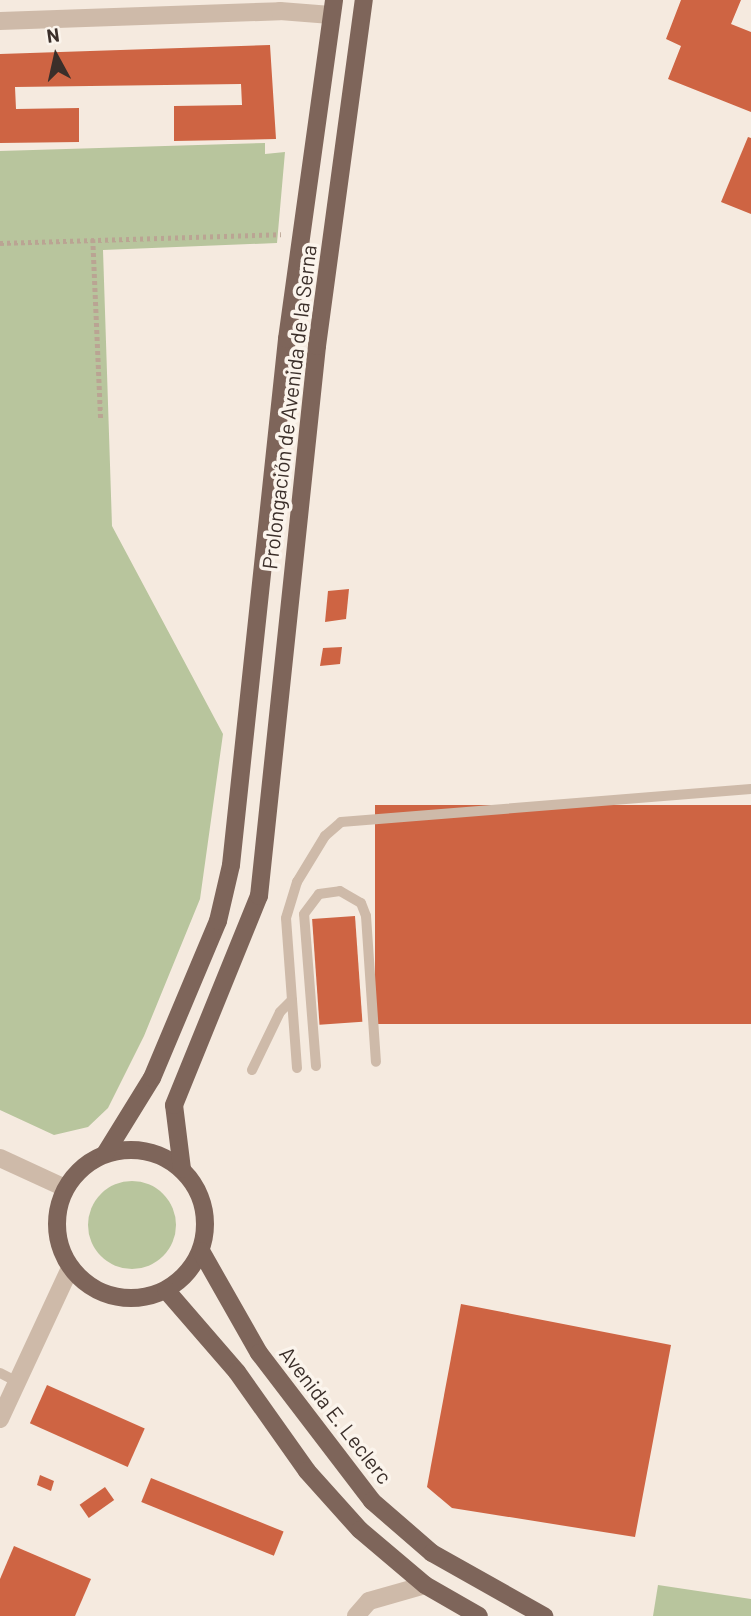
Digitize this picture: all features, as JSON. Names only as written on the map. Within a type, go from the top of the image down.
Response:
[{"type":"main road","name":"Prolongación de Avenida de la Serna","points":[[182,1169],[174,1105],[246,939],[259,896],[317,346],[364,0]]},
{"type":"main road","name":"Prolongación de Avenida de la Serna","points":[[105,1154],[152,1078],[218,921],[237,818],[287,339],[333,8]]},
{"type":"main road","points":[[132,1149],[159,1155],[182,1169],[196,1187],[205,1216],[201,1251],[187,1274],[166,1290],[131,1299],[97,1291],[70,1268],[58,1243],[57,1215],[65,1188],[82,1168],[105,1154],[132,1149]]},
{"type":"main road","name":"Avenida E. Leclerc","points":[[201,1251],[259,1353],[372,1501],[432,1553],[544,1616]]},
{"type":"main road","points":[[166,1290],[237,1372],[307,1471],[360,1530],[425,1585],[479,1616]]},
{"type":"street","points":[[0,21],[333,8]]},
{"type":"street","points":[[0,1158],[65,1188]]},
{"type":"street","points":[[0,1419],[8,1377],[70,1268]]},
{"type":"street","points":[[356,1616],[369,1601],[425,1585]]},
{"type":"lane","points":[[298,1068],[286,918],[297,882],[325,836],[341,822],[751,789]]},
{"type":"lane","points":[[316,1066],[304,914],[319,894],[340,891],[361,903],[366,916],[376,1062]]},
{"type":"lane","points":[[252,1070],[280,1012],[292,1000]]},
{"type":"path","points":[[0,243],[282,234]]},
{"type":"path","points":[[93,239],[101,420]]},
{"type":"green space","points":[[265,143],[265,154],[285,152],[277,243],[103,250],[112,526],[223,734],[200,899],[144,1036],[108,1108],[88,1127],[54,1135],[0,1110],[0,151]]},
{"type":"green space","points":[[132,1181],[149,1185],[163,1194],[172,1208],[176,1225],[172,1242],[163,1256],[149,1265],[132,1269],[115,1265],[101,1256],[92,1242],[88,1225],[92,1208],[101,1194],[115,1185]]},
{"type":"green space","points":[[658,1585],[751,1599],[751,1616],[653,1616]]},
{"type":"building","points":[[681,0],[741,0],[731,24],[751,32],[751,112],[668,79],[681,46],[666,39]]},
{"type":"building","points":[[270,45],[276,139],[174,141],[174,106],[242,105],[241,84],[15,87],[16,109],[79,108],[79,142],[0,143],[0,54]]},
{"type":"building","points":[[748,137],[751,138],[751,214],[721,202]]},
{"type":"building","points":[[349,589],[346,619],[325,622],[328,591]]},
{"type":"building","points":[[342,647],[340,664],[320,666],[323,648]]},
{"type":"building","points":[[375,805],[751,805],[751,1024],[375,1024]]},
{"type":"building","points":[[355,916],[362,1022],[319,1025],[312,919]]},
{"type":"building","points":[[461,1304],[671,1345],[635,1537],[452,1508],[427,1487]]},
{"type":"building","points":[[47,1385],[145,1429],[128,1467],[30,1423]]},
{"type":"building","points":[[40,1475],[54,1481],[51,1491],[37,1485]]},
{"type":"building","points":[[151,1478],[284,1532],[274,1556],[141,1502]]},
{"type":"building","points":[[105,1487],[114,1500],[89,1518],[80,1505]]},
{"type":"building","points":[[14,1546],[91,1579],[75,1616],[0,1616],[0,1579]]}]
